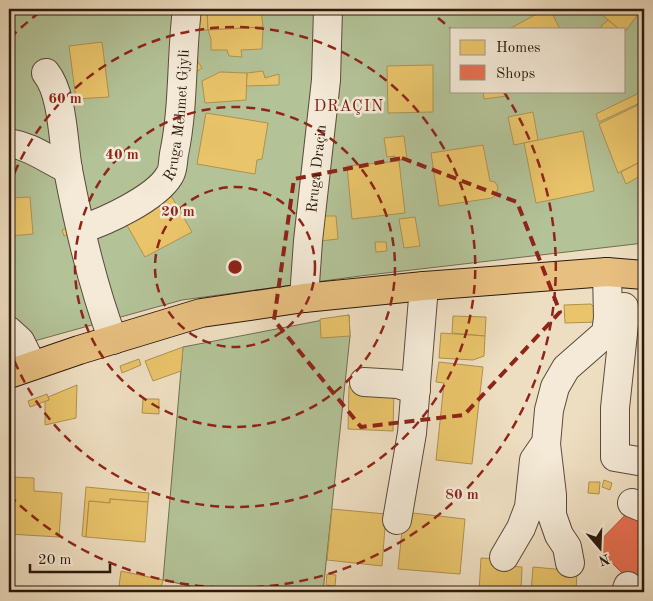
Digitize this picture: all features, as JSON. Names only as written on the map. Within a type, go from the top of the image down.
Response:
[{"type":"main road","points":[[21,370],[201,313],[304,298],[424,286],[625,273]]},
{"type":"street","name":"Rruga Mehmet Gjyli","points":[[81,229],[101,223],[122,212],[152,192],[170,176],[180,129],[186,9]]},
{"type":"street","name":"Rruga Draçin","points":[[304,298],[308,241],[326,80],[328,9]]},
{"type":"street","points":[[46,73],[52,80],[56,94],[68,169],[81,229],[93,281],[112,340]]},
{"type":"street","points":[[9,142],[34,149],[49,160],[68,169]]},
{"type":"street","points":[[625,273],[624,324],[615,415],[615,458],[644,462]]},
{"type":"street","points":[[570,563],[567,547],[559,535],[552,515],[552,495],[546,444],[549,410],[555,387],[566,368],[606,334],[608,318],[625,273]]},
{"type":"street","points":[[397,520],[412,433],[424,286]]},
{"type":"street","points":[[9,331],[20,341],[21,370]]},
{"type":"street","points":[[364,382],[398,384],[416,390]]},
{"type":"street","points":[[504,557],[521,528],[528,507],[534,460],[546,444]]},
{"type":"highlighted area","points":[[402,158],[517,202],[560,312],[464,415],[361,427],[274,320],[294,179]]},
{"type":"green space","points":[[9,9],[644,9],[644,243],[360,276],[182,300],[9,348]]},
{"type":"green space","points":[[349,315],[350,336],[323,592],[218,592],[163,580],[183,347]]},
{"type":"building: Homes","points":[[194,9],[207,9],[208,30],[190,30]]},
{"type":"building: Homes","points":[[207,9],[261,9],[263,27],[208,30]]},
{"type":"building: Homes","points":[[546,9],[550,9],[560,28],[511,28]]},
{"type":"building: Homes","points":[[595,9],[642,9],[626,30],[626,28],[618,28]]},
{"type":"building: Homes","points":[[608,20],[618,28],[602,28],[601,26]]},
{"type":"building: Homes","points":[[263,27],[262,49],[241,50],[242,57],[229,56],[227,50],[211,50],[211,39],[208,30]]},
{"type":"building: Homes","points":[[102,42],[109,97],[76,99],[69,46]]},
{"type":"building: Homes","points":[[195,57],[202,68],[196,72]]},
{"type":"building: Homes","points":[[433,65],[433,112],[388,113],[387,66]]},
{"type":"building: Homes","points":[[263,71],[265,78],[279,74],[279,85],[246,86],[247,73]]},
{"type":"building: Homes","points":[[220,72],[247,73],[246,100],[205,103],[202,81]]},
{"type":"building: Homes","points":[[483,92],[506,92],[507,96],[484,99]]},
{"type":"building: Homes","points":[[641,92],[644,101],[599,122],[596,114]]},
{"type":"building: Homes","points":[[644,102],[644,160],[618,173],[599,124]]},
{"type":"building: Homes","points":[[533,112],[538,140],[514,145],[508,117]]},
{"type":"building: Homes","points":[[206,113],[268,123],[262,159],[257,160],[255,174],[197,164]]},
{"type":"building: Homes","points":[[583,131],[594,191],[536,203],[524,143]]},
{"type":"building: Homes","points":[[404,136],[407,159],[396,161],[395,156],[387,157],[384,138]]},
{"type":"building: Homes","points":[[483,145],[490,181],[495,182],[498,187],[496,195],[492,198],[439,206],[431,153]]},
{"type":"building: Homes","points":[[644,160],[644,174],[626,184],[621,172]]},
{"type":"building: Homes","points":[[399,161],[405,213],[352,219],[347,166]]},
{"type":"building: Homes","points":[[169,192],[192,232],[145,257],[124,220]]},
{"type":"building: Homes","points":[[30,197],[33,234],[9,236],[9,198]]},
{"type":"building: Homes","points":[[321,216],[336,216],[338,239],[320,241]]},
{"type":"building: Homes","points":[[415,217],[420,246],[404,248],[399,219]]},
{"type":"building: Homes","points":[[67,228],[69,234],[64,236],[62,230]]},
{"type":"building: Homes","points":[[375,242],[386,242],[387,251],[376,252]]},
{"type":"building: Homes","points":[[591,304],[599,313],[599,322],[565,323],[564,305]]},
{"type":"building: Homes","points":[[349,315],[350,336],[321,338],[320,319]]},
{"type":"building: Homes","points":[[453,316],[486,317],[485,336],[452,333]]},
{"type":"building: Homes","points":[[441,333],[485,336],[484,356],[473,360],[439,358]]},
{"type":"building: Homes","points":[[183,347],[181,371],[153,381],[145,361]]},
{"type":"building: Homes","points":[[139,359],[141,365],[122,373],[120,366]]},
{"type":"building: Homes","points":[[439,362],[483,367],[472,464],[436,460],[444,383],[436,382]]},
{"type":"building: Homes","points":[[77,385],[76,418],[45,425],[45,401],[49,400],[48,397]]},
{"type":"building: Homes","points":[[349,386],[394,388],[393,431],[348,429]]},
{"type":"building: Homes","points":[[47,394],[49,400],[30,407],[28,401]]},
{"type":"building: Homes","points":[[143,399],[159,399],[159,414],[142,413]]},
{"type":"building: Homes","points":[[10,477],[34,478],[34,491],[62,493],[59,537],[9,534]]},
{"type":"building: Homes","points":[[604,480],[612,483],[610,490],[602,487]]},
{"type":"building: Homes","points":[[589,482],[600,482],[599,494],[588,493]]},
{"type":"building: Homes","points":[[86,487],[149,493],[148,502],[110,499],[110,503],[89,501],[86,537],[82,536]]},
{"type":"building: Homes","points":[[110,499],[148,502],[145,542],[86,537],[89,501],[110,503]]},
{"type":"building: Homes","points":[[332,509],[386,514],[382,566],[327,560]]},
{"type":"building: Homes","points":[[404,512],[465,519],[460,574],[398,569]]},
{"type":"building: Homes","points":[[481,558],[498,559],[498,565],[522,567],[521,592],[479,592]]},
{"type":"building: Homes","points":[[533,567],[577,571],[576,592],[531,592]]},
{"type":"building: Homes","points":[[121,571],[163,580],[160,592],[143,592],[119,586]]},
{"type":"building: Homes","points":[[327,574],[336,575],[335,586],[326,585]]},
{"type":"building: Shops","points":[[630,510],[644,515],[644,592],[641,592],[595,546]]},
{"type":"district","name":"DRAÇIN","points":[[349,105]]}]
